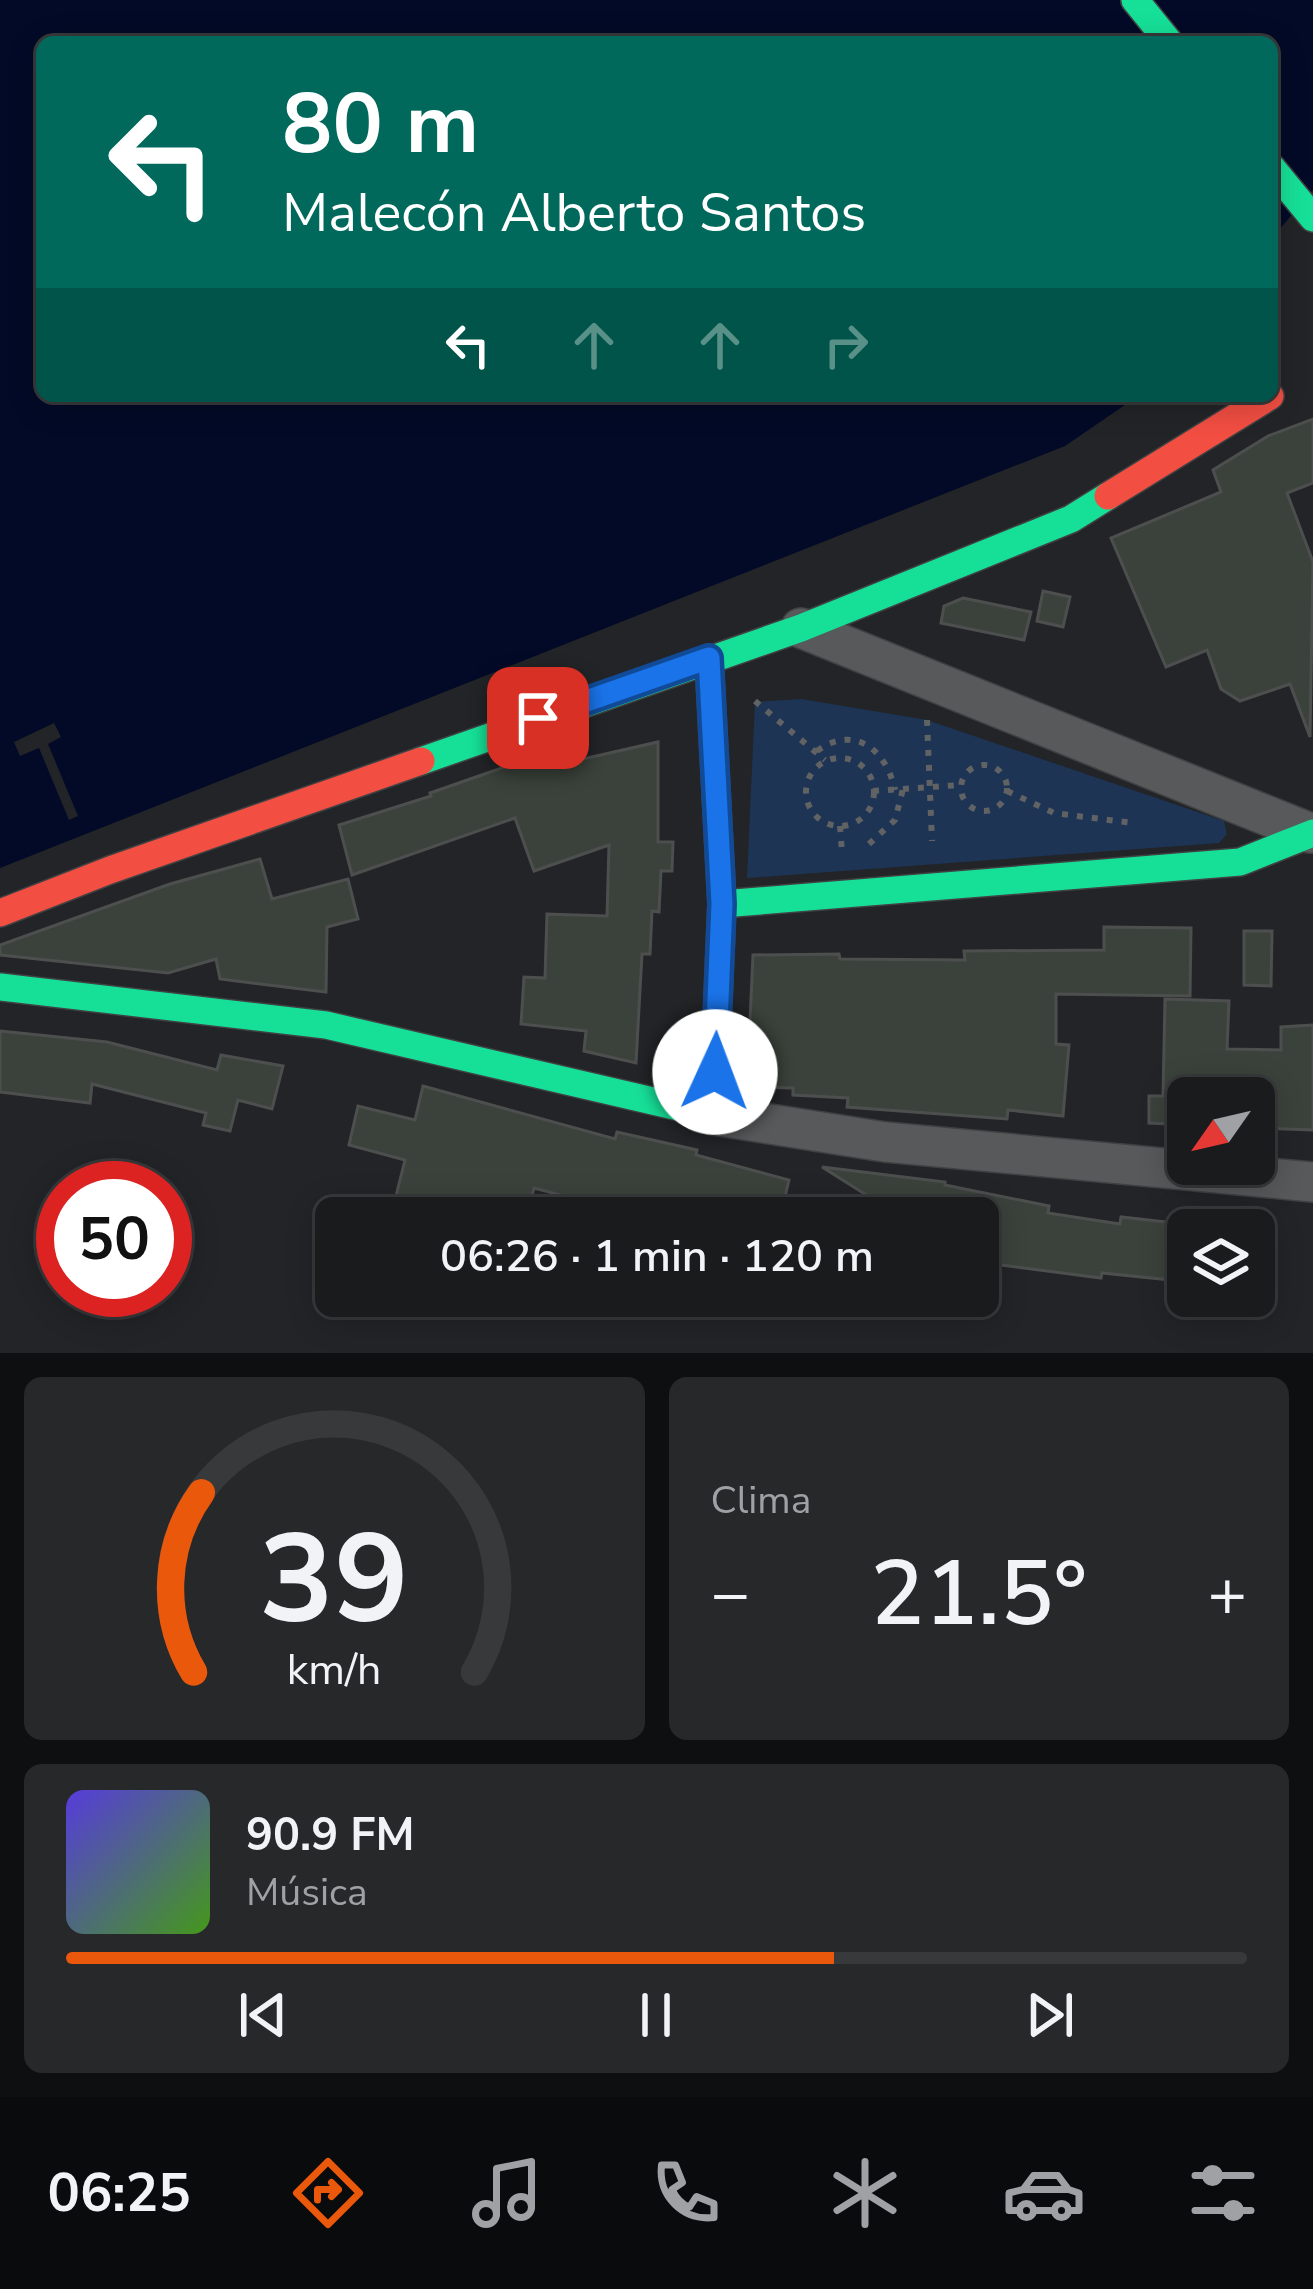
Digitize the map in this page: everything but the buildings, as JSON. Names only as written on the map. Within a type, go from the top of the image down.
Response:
[{"type":"main road","points":[[1135,0],[1164,36]]},
{"type":"main road","points":[[1278,175],[1313,218]]},
{"type":"main road","points":[[1278,391],[1299,378]]},
{"type":"main road","points":[[0,913],[801,628],[1071,519],[1260,402]]},
{"type":"main road","points":[[0,987],[326,1025],[713,1114],[722,904],[709,658]]},
{"type":"main road","points":[[722,904],[1240,862],[1312,833]]},
{"type":"street","points":[[801,628],[1312,833]]},
{"type":"street","points":[[713,1114],[884,1142],[1313,1182]]},
{"type":"path","points":[[709,658],[784,729],[826,760],[852,760],[863,767],[874,791],[872,804],[854,823],[827,824],[808,805],[808,779],[826,760]]},
{"type":"path","points":[[927,720],[934,887]]},
{"type":"path","points":[[817,751],[848,737],[866,743],[899,789],[902,805],[885,833],[857,849],[842,850]]},
{"type":"path","points":[[986,765],[1002,773],[1007,790],[998,806],[981,812],[965,803],[960,785],[969,770],[986,765]]},
{"type":"path","points":[[874,791],[960,785]]},
{"type":"shaded area","points":[[0,0],[1313,0],[1313,190],[1278,231],[1278,36],[36,36],[36,402],[1129,402],[1065,446],[0,868]]},
{"type":"shaded area","points":[[801,699],[927,720],[1224,821],[1227,834],[1219,843],[747,878],[755,702]]},
{"type":"pier","points":[[54,723],[61,737],[48,744],[78,816],[69,820],[39,748],[20,756],[14,742]]},
{"type":"traffic: fast","points":[[1135,0],[1164,36]]},
{"type":"traffic: fast","points":[[1278,175],[1313,218]]},
{"type":"traffic: fast","points":[[421,761],[801,628],[1071,519],[1108,496]]},
{"type":"traffic: fast","points":[[0,987],[326,1025],[713,1115],[722,904],[709,658]]},
{"type":"traffic: fast","points":[[722,904],[1240,862],[1313,833]]},
{"type":"traffic: jam","points":[[1108,496],[1260,402]]},
{"type":"traffic: jam","points":[[0,913],[421,761]]},
{"type":"route","points":[[538,718],[709,658],[722,904],[715,1072]]}]
